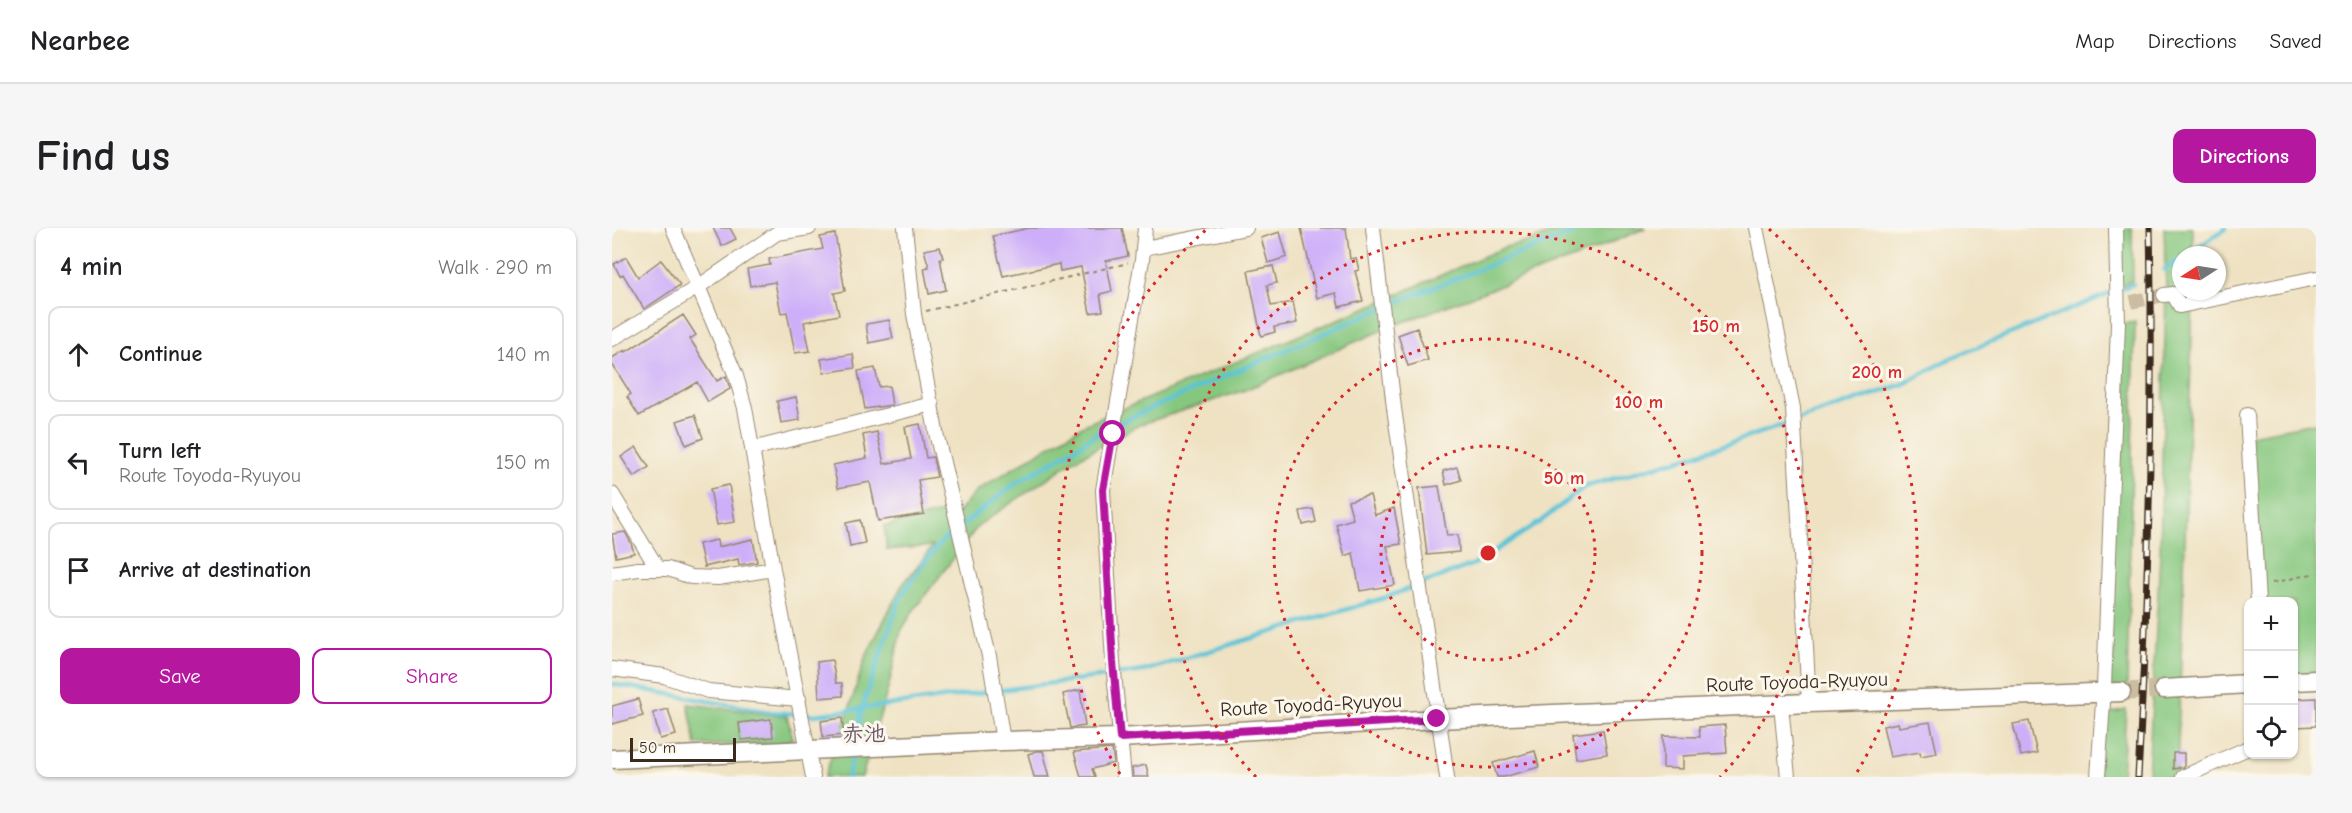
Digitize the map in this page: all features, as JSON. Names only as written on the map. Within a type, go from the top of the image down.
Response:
[{"type":"main road","points":[[2298,681],[2316,680]]},
{"type":"main road","points":[[2164,689],[2244,684]]},
{"type":"main road","name":"Route Toyoda-Ryuyou","points":[[612,759],[1120,738],[1437,719],[2112,693]]},
{"type":"street","points":[[673,228],[735,376],[745,408],[772,569],[813,777]]},
{"type":"street","points":[[612,339],[698,287],[777,231],[809,228]]},
{"type":"street","points":[[905,228],[914,314],[937,436],[989,656],[1004,741]]},
{"type":"street","points":[[1124,777],[1113,662],[1103,490],[1143,254],[1145,228]]},
{"type":"street","points":[[1143,254],[1246,228]]},
{"type":"street","points":[[1373,228],[1394,408],[1447,777]]},
{"type":"street","points":[[1756,228],[1793,408],[1809,703]]},
{"type":"street","points":[[2097,777],[2112,693],[2125,304],[2116,228]]},
{"type":"street","points":[[2164,295],[2173,294],[2180,306],[2316,278]]},
{"type":"street","points":[[752,449],[932,404]]},
{"type":"street","points":[[2247,415],[2258,597]]},
{"type":"street","points":[[612,494],[658,569]]},
{"type":"street","points":[[612,573],[638,569],[668,569],[691,577],[718,578],[772,569]]},
{"type":"street","points":[[612,669],[664,676],[708,691],[799,699]]},
{"type":"street","points":[[1781,705],[1788,777]]},
{"type":"street","points":[[2183,777],[2244,750]]},
{"type":"path","points":[[914,314],[1143,254]]},
{"type":"path","points":[[2258,586],[2316,573]]},
{"type":"green space","points":[[1564,228],[1646,228],[1577,257],[1385,329],[1245,390],[1139,425],[1073,461],[979,525],[913,611],[901,631],[889,685],[862,777],[824,777],[849,710],[865,658],[901,587],[933,546],[887,550],[884,526],[955,510],[956,515],[976,491],[1084,425],[1382,301],[1505,247],[1531,241]]},
{"type":"green space","points":[[2117,228],[2132,228],[2133,280],[2121,286]]},
{"type":"green space","points":[[2164,228],[2193,228],[2193,246],[2172,246],[2172,300],[2193,300],[2177,777],[2148,777],[2160,555],[2166,288]]},
{"type":"green space","points":[[2135,322],[2127,687],[2104,687],[2120,324]]},
{"type":"green space","points":[[2316,423],[2316,680],[2298,681],[2298,597],[2262,597],[2250,435]]},
{"type":"green space","points":[[688,704],[787,716],[793,739],[778,744],[696,745]]},
{"type":"green space","points":[[2126,709],[2122,777],[2098,777],[2102,715]]},
{"type":"building","points":[[713,228],[730,228],[736,239],[722,246]]},
{"type":"building","points":[[1029,228],[1122,228],[1128,256],[1106,261],[1112,291],[1100,294],[1103,311],[1090,313],[1081,267],[1060,271],[1059,264],[1003,276],[993,236]]},
{"type":"building","points":[[1301,228],[1346,228],[1350,259],[1356,258],[1359,270],[1355,271],[1363,301],[1339,307],[1336,293],[1317,298]]},
{"type":"building","points":[[1280,232],[1287,257],[1268,263],[1261,238]]},
{"type":"building","points":[[835,234],[845,291],[834,293],[839,315],[804,322],[810,351],[795,353],[787,312],[781,313],[775,282],[750,286],[747,269],[770,265],[769,259],[823,249],[820,237]]},
{"type":"building","points":[[940,247],[946,290],[929,294],[924,268],[929,267],[924,250]]},
{"type":"building","points":[[626,257],[638,277],[661,260],[680,285],[644,309],[623,274],[620,276],[614,264]]},
{"type":"building","points":[[1273,266],[1277,283],[1267,285],[1271,306],[1293,302],[1297,323],[1274,327],[1275,332],[1261,336],[1248,271]]},
{"type":"building","points":[[683,315],[696,335],[690,339],[717,381],[726,376],[730,389],[708,402],[697,382],[639,416],[627,397],[631,394],[612,364],[612,358],[625,350],[626,352]]},
{"type":"building","points":[[889,320],[893,338],[869,343],[866,324]]},
{"type":"building","points":[[1417,328],[1428,360],[1408,366],[1398,335]]},
{"type":"building","points":[[853,354],[855,368],[824,373],[821,359]]},
{"type":"building","points":[[875,368],[879,387],[889,386],[892,405],[865,409],[858,371]]},
{"type":"building","points":[[796,397],[800,420],[781,423],[777,401]]},
{"type":"building","points":[[695,415],[703,438],[686,445],[677,421]]},
{"type":"building","points":[[920,424],[926,458],[933,457],[937,477],[918,480],[924,514],[878,521],[870,482],[838,488],[833,465],[867,458],[863,435],[877,432],[884,464],[911,459],[905,427]]},
{"type":"building","points":[[636,447],[649,467],[634,477],[621,457]]},
{"type":"building","points":[[1457,467],[1461,480],[1446,485],[1443,471]]},
{"type":"building","points":[[729,485],[735,522],[717,525],[710,489]]},
{"type":"building","points":[[1439,486],[1447,536],[1458,535],[1459,552],[1427,555],[1419,488]]},
{"type":"building","points":[[1370,495],[1375,515],[1394,508],[1401,544],[1387,546],[1395,585],[1360,591],[1353,553],[1345,556],[1336,524],[1353,519],[1348,501]]},
{"type":"building","points":[[1313,509],[1316,522],[1303,525],[1300,511]]},
{"type":"building","points":[[860,520],[865,543],[850,546],[846,523]]},
{"type":"building","points":[[625,532],[634,553],[616,557],[612,534]]},
{"type":"building","points":[[753,539],[757,562],[739,565],[738,559],[704,567],[699,544],[717,540],[718,547]]},
{"type":"building","points":[[832,660],[836,683],[842,683],[843,696],[819,698],[817,662]]},
{"type":"building","points":[[1080,690],[1085,726],[1070,728],[1063,694]]},
{"type":"building","points":[[2316,698],[2316,726],[2298,727],[2298,699]]},
{"type":"building","points":[[638,699],[643,716],[612,724],[612,706]]},
{"type":"building","points":[[668,709],[676,735],[660,739],[653,713]]},
{"type":"building","points":[[842,718],[844,735],[823,737],[821,721]]},
{"type":"building","points":[[771,719],[773,737],[741,740],[739,723]]},
{"type":"building","points":[[2029,721],[2037,753],[2021,756],[2013,724]]},
{"type":"building","points":[[1930,722],[1937,753],[1921,756],[1920,752],[1890,757],[1883,726],[1898,723],[1899,727]]},
{"type":"building","points":[[1725,725],[1727,753],[1683,756],[1683,769],[1663,768],[1663,736],[1700,737],[1699,727]]},
{"type":"building","points":[[1603,730],[1607,754],[1576,759],[1573,734]]},
{"type":"building","points":[[1112,749],[1114,763],[1092,769],[1095,777],[1081,777],[1074,752]]},
{"type":"building","points":[[1043,751],[1050,777],[1034,777],[1028,754]]},
{"type":"building","points":[[1535,751],[1539,767],[1497,777],[1493,763]]},
{"type":"building","points":[[2173,753],[2184,753],[2184,767],[2173,769]]},
{"type":"building","points":[[1146,765],[1149,777],[1133,777],[1132,768]]},
{"type":"waterway","points":[[855,743],[862,708],[900,598],[922,565],[942,541],[1016,483],[1098,433],[1154,407],[1401,300],[1585,228]]},
{"type":"waterway","points":[[2200,246],[2226,228]]},
{"type":"waterway","points":[[2164,270],[2172,265]]},
{"type":"waterway","points":[[2123,288],[2133,284]]},
{"type":"waterway","points":[[612,684],[771,712],[814,715],[1143,671],[1384,598],[1474,564],[1540,522],[1584,487],[1692,456],[1904,384],[1951,358],[2108,294]]},
{"type":"waterway","points":[[848,777],[853,752]]},
{"type":"tunnel","points":[[2131,302],[2164,295]]},
{"type":"tunnel","points":[[2121,692],[2164,689]]},
{"type":"railway","points":[[2138,777],[2149,502],[2150,228]]},
{"type":"district","name":"赤池","points":[[864,734]]},
{"type":"route","points":[[1113,434],[1103,490],[1120,738],[1340,727],[1437,719]]}]
